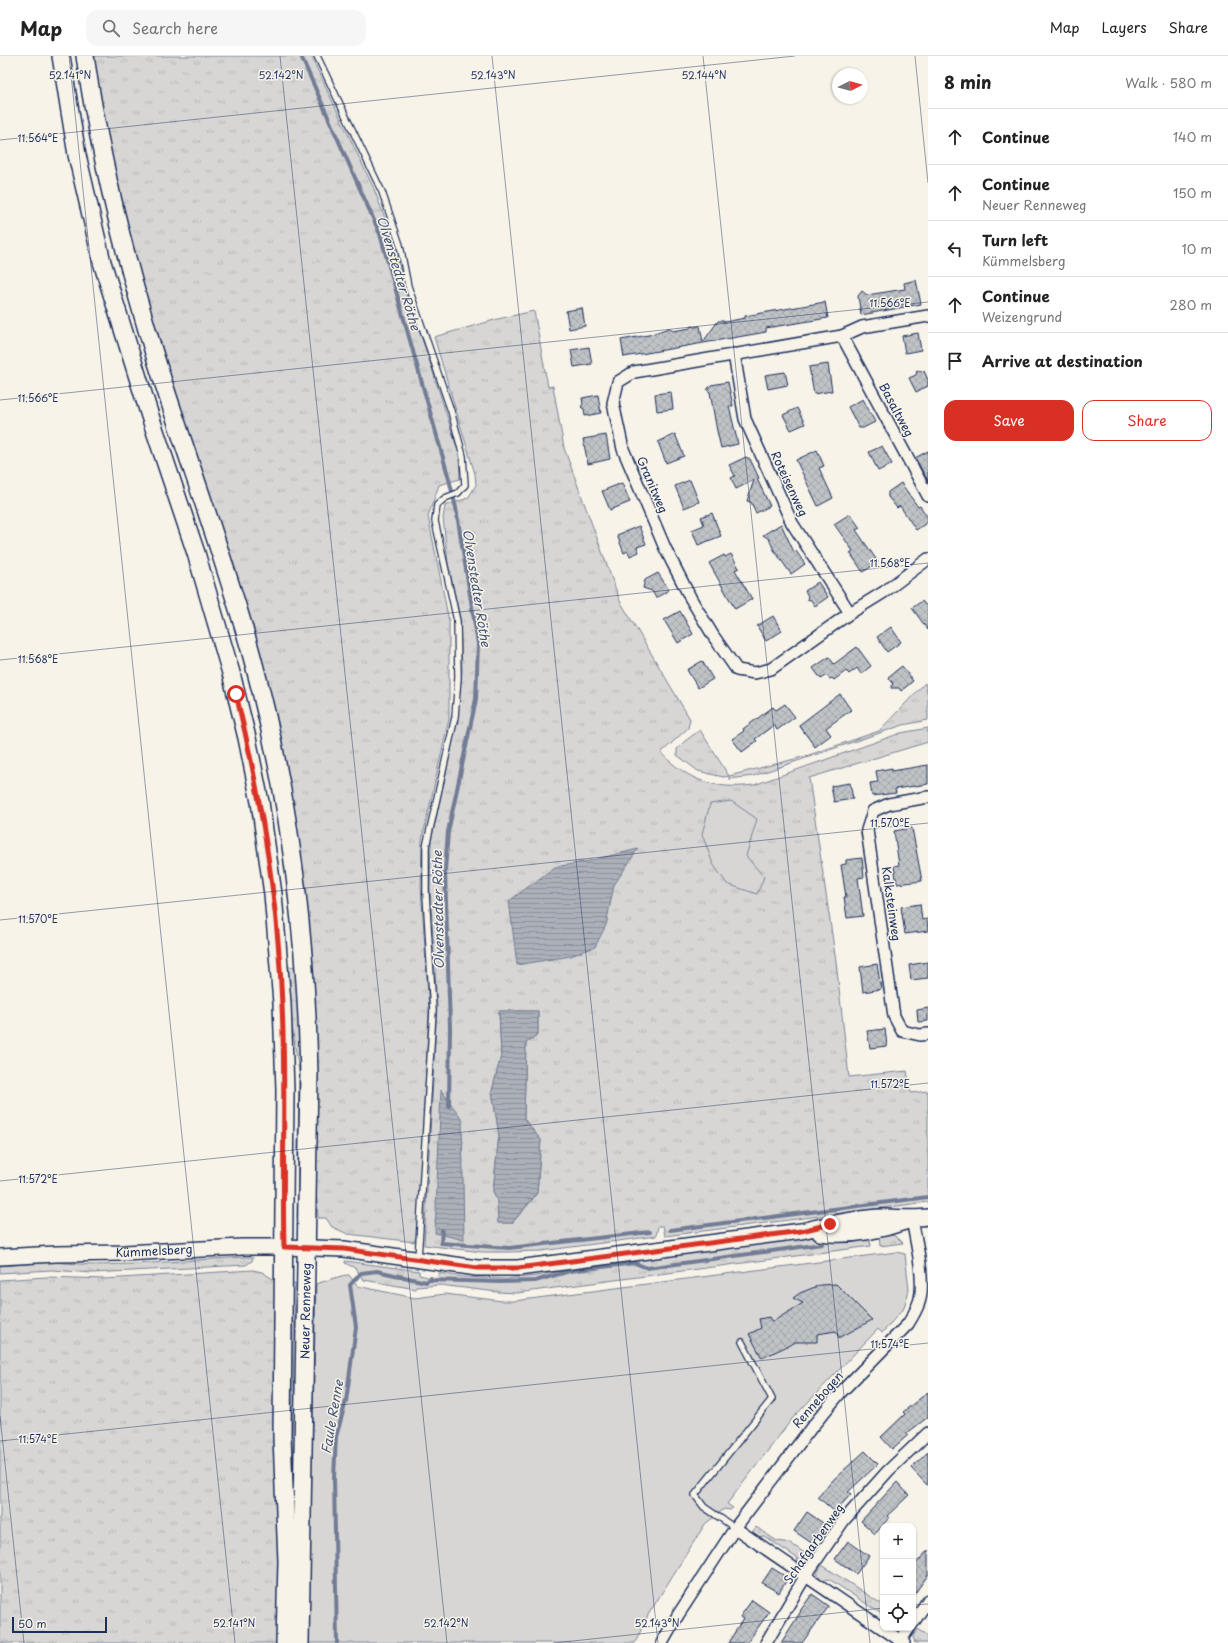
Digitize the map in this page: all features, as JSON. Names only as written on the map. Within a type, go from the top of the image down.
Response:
[{"type":"main road","name":"Neuer Renneweg","points":[[61,56],[79,163],[105,274],[149,413],[196,553],[217,621],[238,702],[263,824],[273,894],[280,961],[285,1090],[282,1437],[287,1561],[285,1643]]},
{"type":"main road","name":"Neuer Renneweg","points":[[85,56],[101,152],[130,272],[155,356],[229,576],[259,684],[288,824],[297,889],[303,956],[309,1074],[300,1643]]},
{"type":"main road","name":"Kümmelsberg","points":[[0,1258],[56,1254],[124,1253],[242,1247],[307,1247],[344,1249],[417,1261],[477,1268],[518,1268],[801,1231],[825,1234],[883,1229],[912,1219],[928,1217]]},
{"type":"street","name":"Granitweg","points":[[928,316],[862,327],[842,336],[634,372],[618,382],[613,403],[623,449],[664,548],[699,612],[737,670],[755,673],[771,669],[850,613],[884,592],[928,559]]},
{"type":"street","name":"Basaltweg","points":[[842,336],[928,496]]},
{"type":"street","name":"Roteisenweg","points":[[734,354],[745,419],[792,523],[850,613]]},
{"type":"street","name":"Kalksteinweg","points":[[928,797],[889,804],[873,811],[867,830],[894,1016],[902,1030],[920,1035],[928,1034]]},
{"type":"street","name":"Rennebogen","points":[[662,1643],[678,1615],[735,1528],[811,1428],[840,1393],[908,1324],[915,1313],[924,1293],[920,1277],[912,1219]]},
{"type":"street","name":"Schafgarbenweg","points":[[766,1643],[806,1575],[844,1520],[888,1471],[928,1433]]},
{"type":"street","points":[[735,1528],[806,1575],[901,1642],[907,1631]]},
{"type":"street","points":[[916,1618],[928,1600]]},
{"type":"lane","points":[[317,56],[382,192],[400,245],[408,286],[451,411],[463,456],[465,485],[458,493],[445,498],[437,505],[435,521],[457,622],[458,677],[455,717],[426,847],[426,894],[433,1011],[417,1261]]},
{"type":"lane","points":[[735,1528],[704,1507],[695,1494],[772,1399],[742,1342]]},
{"type":"green space","points":[[93,56],[311,56],[374,189],[394,242],[405,292],[426,350],[459,454],[460,479],[439,485],[428,516],[449,621],[449,719],[422,840],[421,887],[429,1010],[417,1236],[414,1242],[348,1234],[332,1227],[326,1218],[318,1218],[310,941],[213,506],[147,304],[110,156]]},
{"type":"green space","points":[[534,311],[548,387],[553,386],[564,448],[620,601],[690,719],[688,728],[661,753],[671,763],[692,777],[703,781],[727,786],[754,785],[901,733],[928,728],[928,742],[809,778],[836,962],[849,1077],[907,1071],[911,1093],[928,1091],[928,1202],[665,1236],[663,1226],[658,1226],[656,1236],[541,1251],[482,1252],[424,1245],[437,1006],[430,888],[431,842],[457,722],[462,671],[460,618],[448,563],[443,518],[445,506],[468,498],[476,485],[475,474],[434,337],[498,319]],"holes":[[[499,1011],[538,1011],[538,1034],[526,1043],[524,1119],[541,1140],[537,1193],[512,1223],[498,1223],[497,1201],[493,1191],[499,1135],[492,1091],[501,1056]]]},
{"type":"green space","points":[[925,683],[928,695],[928,720],[903,725],[753,776],[729,779],[729,776],[806,756],[879,731]]},
{"type":"green space","points":[[700,730],[729,776],[723,777],[698,771],[677,755],[677,749]]},
{"type":"green space","points":[[731,801],[757,819],[746,856],[764,877],[757,894],[727,884],[713,864],[702,834],[710,804]]},
{"type":"green space","points":[[297,966],[301,1048],[300,1218],[297,1218],[299,1072],[292,1026],[288,967]]},
{"type":"green space","points":[[879,1234],[892,1235],[903,1243],[880,1246]]},
{"type":"green space","points":[[869,1235],[871,1246],[517,1293],[440,1285],[416,1287],[416,1289],[364,1280],[355,1268],[345,1263],[345,1261],[419,1271],[419,1275],[437,1279],[439,1273],[463,1277],[506,1279],[537,1276],[571,1269],[649,1257],[792,1238]]},
{"type":"green space","points":[[897,1252],[905,1254],[909,1290],[904,1308],[882,1333],[878,1329],[792,1419],[727,1504],[733,1508],[730,1510],[724,1509],[705,1524],[648,1615],[635,1643],[308,1643],[316,1284],[349,1275],[357,1286],[415,1298],[445,1294],[502,1301],[514,1301]]},
{"type":"green space","points":[[253,1257],[252,1261],[246,1265],[92,1273],[52,1270],[0,1273],[0,1266],[52,1262],[93,1265],[135,1264]]},
{"type":"green space","points":[[253,1270],[262,1272],[276,1281],[279,1551],[277,1643],[0,1643],[0,1280],[47,1277],[104,1279]]},
{"type":"green space","points":[[292,1283],[295,1283],[292,1447],[296,1527],[293,1555],[289,1449]]},
{"type":"green space","points":[[756,1527],[777,1541],[790,1543],[812,1558],[806,1566],[798,1565],[797,1558],[764,1536],[757,1537],[751,1534]]},
{"type":"green space","points":[[822,1565],[880,1603],[880,1613],[829,1579],[822,1581],[817,1573]]},
{"type":"green space","points":[[917,1629],[928,1636],[928,1643],[915,1643],[913,1637]]},
{"type":"shaded area","points":[[638,849],[614,885],[606,925],[595,947],[571,956],[517,965],[509,901],[555,867],[584,862]]},
{"type":"shaded area","points":[[499,1011],[538,1011],[538,1034],[526,1043],[524,1119],[541,1140],[537,1193],[512,1223],[498,1223],[497,1201],[493,1191],[499,1135],[492,1091],[501,1056]]},
{"type":"shaded area","points":[[441,1090],[462,1119],[464,1240],[435,1233]]},
{"type":"building","points":[[916,280],[921,304],[861,315],[858,296],[862,291],[867,295],[905,289],[904,283]]},
{"type":"building","points":[[825,302],[828,318],[766,328],[766,332],[624,357],[621,340],[654,334],[669,328],[673,331],[690,328],[691,326],[700,326],[703,342],[718,321],[725,322],[745,318],[745,316]]},
{"type":"building","points":[[582,308],[585,326],[569,329],[566,311]]},
{"type":"building","points":[[918,333],[921,350],[905,353],[902,336]]},
{"type":"building","points":[[589,347],[592,364],[574,367],[571,350]]},
{"type":"building","points":[[828,364],[832,391],[814,394],[809,367]]},
{"type":"building","points":[[917,370],[921,372],[924,371],[928,380],[928,386],[916,392],[909,378],[916,375]]},
{"type":"building","points":[[785,372],[788,385],[768,389],[765,375]]},
{"type":"building","points":[[728,382],[733,406],[729,406],[738,444],[721,448],[710,392],[707,390],[711,385]]},
{"type":"building","points":[[671,392],[673,409],[657,411],[655,394]]},
{"type":"building","points":[[598,395],[601,413],[585,416],[584,409],[581,407],[583,404],[582,398]]},
{"type":"building","points":[[863,399],[875,422],[863,428],[859,428],[848,407]]},
{"type":"building","points":[[797,408],[805,424],[791,430],[783,415]]},
{"type":"building","points":[[675,434],[684,456],[666,463],[658,442]]},
{"type":"building","points":[[606,435],[610,459],[588,464],[583,439]]},
{"type":"building","points":[[882,446],[892,464],[878,471],[869,452]]},
{"type":"building","points":[[817,450],[824,466],[819,468],[833,498],[818,506],[796,460]]},
{"type":"building","points":[[928,451],[928,481],[915,458]]},
{"type":"building","points":[[746,457],[750,459],[759,478],[757,479],[770,506],[756,513],[751,502],[747,501],[754,480],[736,489],[731,478],[735,476],[729,465]]},
{"type":"building","points":[[690,480],[699,502],[684,508],[675,486]]},
{"type":"building","points":[[622,483],[630,502],[610,510],[602,491]]},
{"type":"building","points":[[901,483],[928,518],[928,522],[916,530],[900,506],[897,508],[888,497],[888,492]]},
{"type":"building","points":[[712,513],[721,536],[698,545],[692,530],[704,525],[701,517]]},
{"type":"building","points":[[850,514],[860,528],[856,530],[878,562],[863,572],[850,553],[853,551],[834,524]]},
{"type":"building","points":[[781,524],[794,552],[796,551],[805,564],[791,574],[774,550],[769,539],[763,535]]},
{"type":"building","points":[[639,526],[646,544],[637,547],[639,552],[630,556],[628,551],[624,553],[617,535]]},
{"type":"building","points":[[731,554],[739,568],[735,570],[752,599],[735,609],[709,563],[724,555],[725,557]]},
{"type":"building","points":[[658,573],[669,590],[656,598],[652,591],[643,588],[645,580]]},
{"type":"building","points":[[818,582],[828,597],[815,606],[811,600],[807,599],[808,596],[805,591]]},
{"type":"building","points":[[922,601],[928,608],[928,630],[912,608]]},
{"type":"building","points":[[680,611],[693,634],[678,643],[664,620]]},
{"type":"building","points":[[773,616],[782,631],[766,641],[757,626]]},
{"type":"building","points":[[891,627],[901,642],[887,652],[877,637]]},
{"type":"building","points":[[857,647],[871,666],[861,674],[857,668],[849,674],[846,671],[834,680],[832,678],[829,679],[826,676],[821,679],[813,668],[829,657],[834,664]]},
{"type":"building","points":[[702,661],[713,679],[698,688],[687,670]]},
{"type":"building","points":[[902,666],[913,681],[901,691],[899,688],[891,688],[893,683],[888,677]]},
{"type":"building","points":[[840,694],[851,710],[826,728],[831,735],[815,747],[799,725]]},
{"type":"building","points":[[785,704],[795,717],[777,730],[774,725],[755,739],[757,741],[742,752],[732,739],[773,707],[776,710]]},
{"type":"building","points":[[928,765],[928,784],[895,789],[896,793],[872,796],[870,783],[878,782],[876,771],[892,768],[892,771]]},
{"type":"building","points":[[850,783],[853,799],[834,802],[831,786]]},
{"type":"building","points":[[912,828],[922,881],[897,884],[894,866],[899,865],[894,831]]},
{"type":"building","points":[[862,858],[864,877],[858,878],[863,916],[847,918],[844,897],[846,897],[841,865],[846,864],[846,860]]},
{"type":"building","points":[[920,904],[922,920],[927,919],[928,931],[905,934],[901,907]]},
{"type":"building","points":[[928,962],[928,978],[911,980],[909,965]]},
{"type":"building","points":[[877,964],[881,989],[863,992],[860,967]]},
{"type":"building","points":[[928,1008],[928,1021],[918,1022],[917,1010]]},
{"type":"building","points":[[885,1029],[887,1046],[870,1048],[867,1031]]},
{"type":"building","points":[[836,1284],[872,1320],[839,1338],[836,1331],[817,1334],[817,1342],[796,1342],[762,1358],[749,1334],[761,1328],[759,1319],[769,1317],[772,1322],[803,1303],[793,1298],[800,1293],[820,1285]]},
{"type":"building","points":[[928,1392],[928,1417],[906,1434],[908,1435],[892,1449],[881,1437],[905,1414],[903,1412]]},
{"type":"building","points":[[865,1451],[878,1464],[848,1492],[851,1494],[835,1512],[818,1497],[834,1479]]},
{"type":"building","points":[[928,1452],[928,1486],[911,1468]]},
{"type":"building","points":[[897,1482],[909,1495],[887,1516],[889,1518],[885,1523],[880,1523],[880,1528],[875,1534],[861,1521]]},
{"type":"building","points":[[807,1512],[826,1525],[813,1544],[794,1531]]},
{"type":"building","points":[[848,1541],[869,1556],[856,1574],[835,1559]]},
{"type":"building","points":[[928,1550],[928,1575],[916,1592],[916,1564]]},
{"type":"building","points":[[772,1568],[788,1578],[779,1593],[762,1583]]},
{"type":"building","points":[[812,1594],[829,1606],[802,1643],[781,1643],[800,1611]]},
{"type":"building","points":[[752,1600],[769,1612],[747,1643],[728,1643],[743,1619],[740,1617]]},
{"type":"waterway","name":"Olvenstedter Röthe","points":[[301,56],[380,234],[456,508],[478,644],[476,699],[448,832],[445,870],[450,1028],[449,1106]]},
{"type":"waterway","points":[[670,1230],[928,1197]]},
{"type":"waterway","points":[[442,1230],[441,1243],[509,1248],[650,1232]]},
{"type":"waterway","points":[[429,1280],[501,1282],[535,1281],[570,1271],[635,1263],[647,1268],[822,1244]]},
{"type":"waterway","name":"Faule Renne","points":[[337,1643],[334,1478],[336,1437],[346,1401],[356,1327],[350,1285],[361,1273],[377,1271],[426,1282],[431,1278]]},
{"type":"route","points":[[236,694],[260,802],[273,894],[280,961],[285,1090],[283,1209],[284,1247],[344,1249],[462,1267],[491,1269],[518,1268],[801,1231],[830,1224]]}]
